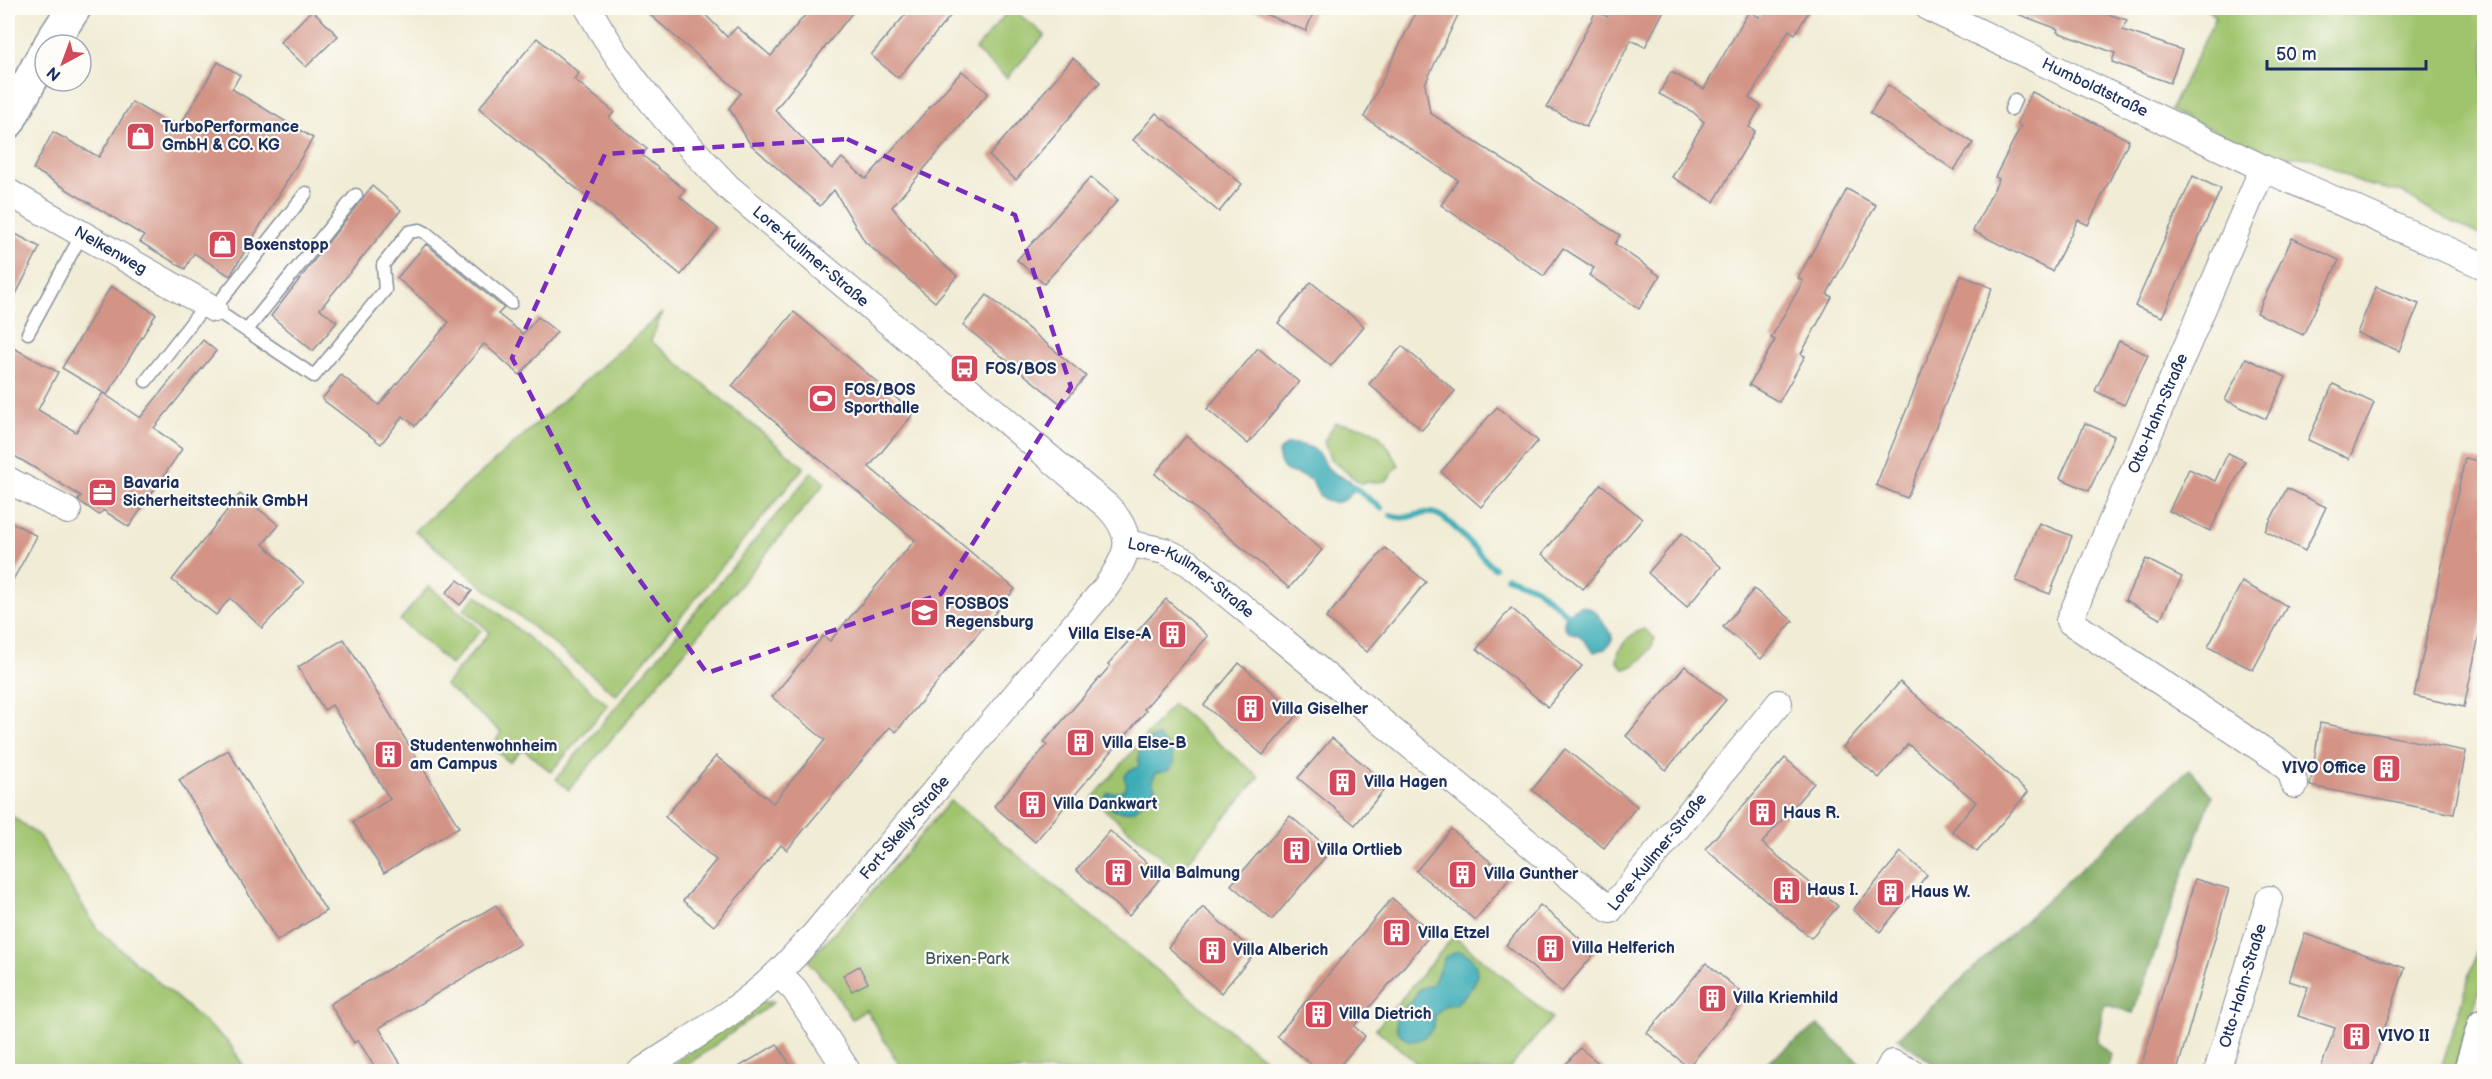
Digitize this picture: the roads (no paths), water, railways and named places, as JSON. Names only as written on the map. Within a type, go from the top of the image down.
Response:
[{"type":"street","points":[[58,33],[74,8]]},
{"type":"street","name":"Lore-Kullmer-Straße","points":[[588,8],[623,64],[653,104],[680,138],[728,188],[1108,507],[1123,523],[1127,543],[1165,550],[1190,563],[1610,910],[1779,703]]},
{"type":"street","name":"Humboldtstraße","points":[[1929,8],[2263,168]]},
{"type":"street","points":[[8,122],[33,75]]},
{"type":"street","points":[[2263,168],[2484,266]]},
{"type":"street","name":"Otto-Hahn-Straße","points":[[2263,168],[2069,621],[2278,760],[2290,771],[2295,785]]},
{"type":"street","name":"Nelkenweg","points":[[8,192],[210,307]]},
{"type":"street","points":[[8,480],[68,511]]},
{"type":"street","name":"Fort-Skelly-Straße","points":[[640,1071],[722,1017],[778,974],[879,859],[1106,587],[1121,564],[1127,543]]},
{"type":"street","name":"Otto-Hahn-Straße","points":[[2217,1071],[2269,899]]},
{"type":"street","points":[[778,974],[795,990],[848,1071]]},
{"type":"street","points":[[2470,1071],[2484,1026]]},
{"type":"street","points":[[1887,1071],[1892,1064],[1912,1071]]},
{"type":"lane","points":[[146,381],[306,193]]},
{"type":"lane","points":[[247,330],[356,195]]},
{"type":"lane","points":[[210,307],[314,376],[385,290],[383,265],[409,232],[414,230],[426,233],[511,303]]},
{"type":"lane","points":[[28,333],[82,234]]},
{"type":"water","points":[[1288,444],[1310,447],[1316,451],[1331,471],[1352,482],[1355,488],[1352,493],[1344,500],[1330,502],[1320,496],[1314,483],[1310,480],[1285,470],[1278,452]]},
{"type":"water","points":[[1580,606],[1592,609],[1612,634],[1612,640],[1605,649],[1594,652],[1579,635],[1564,625],[1569,613]]},
{"type":"water","points":[[1154,737],[1158,737],[1171,750],[1174,763],[1169,770],[1156,773],[1152,781],[1155,788],[1135,810],[1116,811],[1109,806],[1105,798],[1108,793],[1124,790],[1127,785],[1124,777],[1130,770],[1139,767],[1140,749]]},
{"type":"water","points":[[1458,951],[1468,955],[1474,962],[1477,968],[1476,980],[1456,1004],[1444,1006],[1435,1016],[1433,1027],[1428,1034],[1409,1041],[1397,1031],[1396,1021],[1399,1013],[1413,1000],[1419,989],[1433,984],[1445,957]]},
{"type":"waterway","points":[[1355,488],[1381,508]]},
{"type":"waterway","points":[[1391,515],[1403,518],[1425,513],[1436,514],[1458,530],[1494,568]]},
{"type":"waterway","points":[[1507,577],[1536,588],[1568,615]]},
{"type":"place","name":"TurboPerformance GmbH & CO. KG","points":[[141,136]]},
{"type":"place","name":"Boxenstopp","points":[[222,245]]},
{"type":"place","name":"FOS/BOS","points":[[964,369]]},
{"type":"place","name":"FOS/BOS Sporthalle","points":[[823,399]]},
{"type":"place","name":"Bavaria Sicherheitstechnik GmbH","points":[[102,492]]},
{"type":"place","name":"FOSBOS Regensburg","points":[[924,613]]},
{"type":"place","name":"Villa Else-A","points":[[1172,634]]},
{"type":"place","name":"Villa Giselher","points":[[1251,709]]},
{"type":"place","name":"Villa Else-B","points":[[1081,743]]},
{"type":"place","name":"Studentenwohnheim am Campus","points":[[389,755]]},
{"type":"place","name":"VIVO Office","points":[[2387,768]]},
{"type":"place","name":"Villa Hagen","points":[[1343,782]]},
{"type":"place","name":"Villa Dankwart","points":[[1032,804]]},
{"type":"place","name":"Haus R.","points":[[1762,813]]},
{"type":"place","name":"Villa Ortlieb","points":[[1296,850]]},
{"type":"place","name":"Villa Balmung","points":[[1119,873]]},
{"type":"place","name":"Villa Gunther","points":[[1463,874]]},
{"type":"place","name":"Haus I.","points":[[1786,890]]},
{"type":"place","name":"Haus W.","points":[[1890,892]]},
{"type":"place","name":"Villa Etzel","points":[[1397,933]]},
{"type":"place","name":"Villa Helferich","points":[[1551,948]]},
{"type":"place","name":"Villa Alberich","points":[[1212,950]]},
{"type":"place","name":"Villa Kriemhild","points":[[1712,998]]},
{"type":"place","name":"Villa Dietrich","points":[[1318,1014]]},
{"type":"place","name":"VIVO II","points":[[2357,1036]]},
{"type":"park label","name":"Brixen-Park","points":[[967,959]]}]
